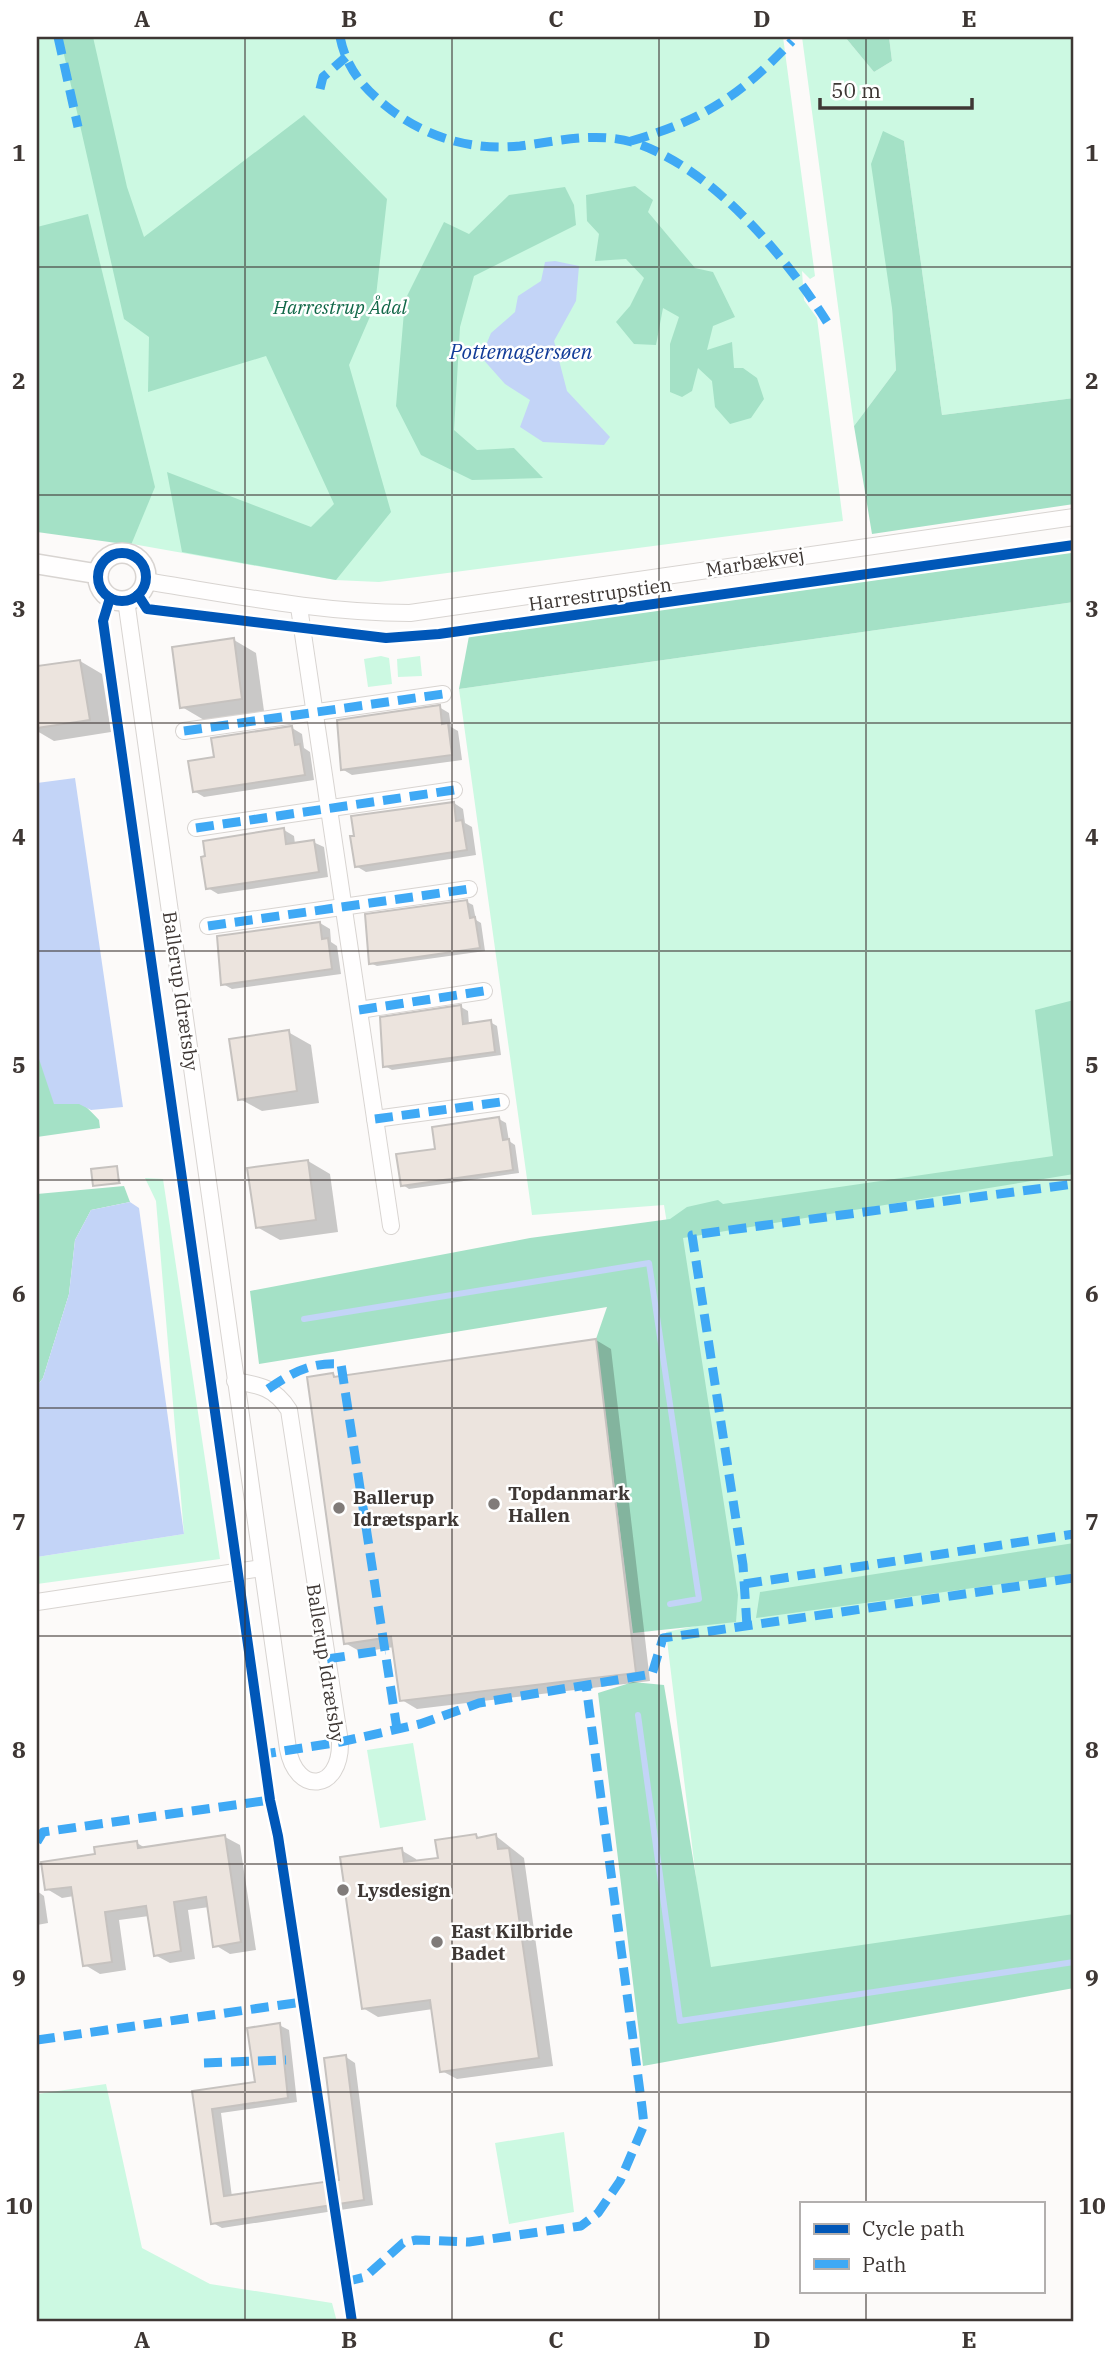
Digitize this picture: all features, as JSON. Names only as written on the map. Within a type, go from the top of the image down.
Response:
[{"type":"street","name":"Marbækvej","points":[[145,581],[299,607],[363,613],[410,613],[1074,517]]},
{"type":"street","points":[[124,553],[141,562],[145,581],[138,595],[126,600],[110,598],[103,592],[98,574],[106,559],[124,553]]},
{"type":"street","points":[[37,564],[98,574]]},
{"type":"street","name":"Ballerup Idrætsby","points":[[126,600],[235,1381],[291,1765],[306,1779],[318,1781],[338,1769],[340,1742],[289,1410],[278,1393],[260,1385],[235,1381]]},
{"type":"street","points":[[299,607],[390,1226]]},
{"type":"street","points":[[184,731],[443,694]]},
{"type":"street","points":[[196,828],[454,790]]},
{"type":"street","points":[[208,926],[469,889]]},
{"type":"street","points":[[359,1010],[484,991]]},
{"type":"street","points":[[375,1119],[501,1102]]},
{"type":"street","points":[[37,1602],[262,1569]]},
{"type":"green space","name":"Harrestrup Ådal","points":[[37,37],[783,37],[815,276],[810,279],[802,271],[804,300],[817,318],[843,521],[379,582],[335,580],[37,527]]},
{"type":"green space","points":[[60,37],[93,37],[127,187],[144,237],[304,115],[387,199],[375,305],[349,365],[391,512],[336,580],[182,552],[167,472],[311,527],[334,504],[266,356],[148,392],[149,337],[124,319]]},
{"type":"green space","points":[[802,37],[845,37],[874,72],[892,61],[889,37],[1074,37],[1074,398],[942,415],[904,141],[892,308],[896,370],[854,426]]},
{"type":"green space","points":[[845,37],[889,37],[892,61],[874,72]]},
{"type":"green space","points":[[883,131],[904,141],[942,415],[1074,398],[1074,504],[872,534],[854,426],[896,370],[892,308],[871,164]]},
{"type":"green space","points":[[635,186],[653,200],[648,212],[695,268],[713,272],[735,317],[713,326],[707,350],[732,342],[734,368],[743,368],[757,378],[764,399],[751,418],[730,424],[715,407],[712,381],[698,368],[692,391],[682,397],[670,392],[670,344],[679,317],[663,308],[656,345],[634,344],[616,322],[630,306],[644,278],[626,259],[595,261],[599,234],[587,221],[586,195]]},
{"type":"green space","points":[[565,187],[574,205],[576,225],[474,276],[460,327],[454,430],[477,450],[514,448],[543,478],[472,480],[421,455],[396,406],[405,300],[444,222],[469,234],[509,195]]},
{"type":"green space","points":[[88,214],[155,487],[131,545],[37,532],[37,227]]},
{"type":"green space","points":[[1074,549],[1074,602],[459,689],[469,636]]},
{"type":"green space","points":[[1074,602],[1074,1918],[708,1976],[666,1632],[730,1619],[664,1205],[532,1215],[459,689]]},
{"type":"green space","points":[[381,656],[389,658],[392,684],[368,687],[364,659]]},
{"type":"green space","points":[[420,656],[422,676],[398,677],[397,659]]},
{"type":"green space","points":[[1074,1000],[1074,1174],[683,1238],[738,1595],[736,1622],[633,1633],[596,1339],[607,1307],[259,1364],[250,1291],[530,1238],[670,1219],[687,1207],[718,1200],[723,1204],[1053,1156],[1035,1010]]},
{"type":"green space","points":[[37,1053],[57,1081],[99,1120],[100,1128],[37,1137]]},
{"type":"green space","points":[[145,1178],[163,1179],[220,1559],[37,1584],[37,1557],[184,1534],[156,1201]]},
{"type":"green space","points":[[124,1186],[130,1202],[91,1210],[75,1240],[69,1294],[43,1378],[37,1386],[37,1194]]},
{"type":"green space","points":[[1074,1543],[1074,1574],[756,1618],[760,1592]]},
{"type":"green space","points":[[633,1682],[664,1685],[711,1967],[1074,1914],[1074,1988],[643,2066],[598,1693]]},
{"type":"green space","points":[[413,1743],[426,1820],[380,1828],[367,1750]]},
{"type":"green space","points":[[106,2084],[142,2248],[210,2284],[332,2303],[337,2322],[37,2322],[37,2094]]},
{"type":"green space","points":[[564,2132],[574,2212],[509,2224],[495,2143]]},
{"type":"water","name":"Pottemagersøen","points":[[555,261],[579,266],[576,301],[554,341],[567,391],[610,437],[604,445],[543,442],[520,427],[530,400],[505,384],[481,357],[491,333],[515,312],[518,296],[541,281],[545,262]]},
{"type":"water","points":[[75,778],[123,1107],[91,1110],[79,1104],[54,1104],[37,1053],[37,783]]},
{"type":"water","points":[[130,1202],[139,1208],[184,1534],[37,1557],[37,1386],[43,1378],[69,1294],[75,1240],[91,1210]]},
{"type":"building","points":[[234,638],[242,699],[180,708],[172,647]]},
{"type":"building","points":[[80,660],[90,720],[37,728],[37,666]]},
{"type":"building","points":[[440,705],[442,724],[448,723],[452,755],[341,770],[337,720]]},
{"type":"building","points":[[292,726],[295,745],[300,744],[305,775],[193,792],[188,761],[214,757],[211,738]]},
{"type":"building","points":[[454,802],[456,821],[462,820],[467,850],[355,867],[350,836],[354,836],[351,816]]},
{"type":"building","points":[[284,828],[286,844],[314,840],[319,872],[206,889],[201,857],[205,856],[203,841]]},
{"type":"building","points":[[467,900],[470,918],[475,917],[480,948],[369,964],[365,914]]},
{"type":"building","points":[[320,922],[322,939],[328,938],[332,969],[221,985],[217,936]]},
{"type":"building","points":[[461,1005],[463,1024],[491,1020],[495,1052],[383,1067],[380,1017]]},
{"type":"building","points":[[289,1030],[297,1091],[238,1100],[229,1039]]},
{"type":"building","points":[[499,1117],[503,1140],[509,1139],[513,1170],[401,1186],[396,1154],[435,1149],[432,1127]]},
{"type":"building","points":[[308,1160],[316,1220],[256,1228],[247,1168]]},
{"type":"building","points":[[117,1166],[119,1183],[93,1186],[91,1169]]},
{"type":"building","name":"Topdanmark Hallen","points":[[596,1339],[636,1673],[400,1701],[391,1637],[344,1644],[307,1377],[333,1373],[334,1377]]},
{"type":"building","name":"East Kilbride Badet","points":[[476,1834],[477,1838],[496,1834],[498,1849],[509,1848],[539,2058],[440,2072],[430,2000],[362,2009],[340,1857],[402,1848],[404,1862],[438,1858],[435,1840]]},
{"type":"building","points":[[225,1835],[241,1942],[213,1947],[206,1897],[174,1902],[181,1951],[154,1956],[146,1906],[105,1912],[112,1962],[83,1966],[71,1887],[45,1890],[41,1862],[95,1854],[94,1847],[137,1841],[138,1848]]},
{"type":"building","points":[[280,2023],[288,2098],[212,2109],[224,2196],[339,2180],[324,2058],[346,2055],[364,2200],[211,2224],[192,2091],[255,2082],[247,2028]]},
{"type":"waterway","points":[[304,1319],[649,1263],[699,1599],[670,1604]]},
{"type":"waterway","points":[[638,1715],[680,2021],[1074,1962]]},
{"type":"marked path","points":[[58,37],[78,127]]},
{"type":"marked path","points":[[340,37],[346,58],[356,76],[370,91],[401,117],[432,134],[466,144],[502,147],[580,138],[611,138],[641,145],[669,158],[721,195],[746,219],[791,270],[827,322]]},
{"type":"marked path","points":[[631,141],[679,124],[719,104],[755,77],[792,41]]},
{"type":"marked path","points":[[320,89],[323,77],[346,57]]},
{"type":"marked path","points":[[184,731],[443,694]]},
{"type":"marked path","points":[[196,828],[454,790]]},
{"type":"marked path","points":[[208,926],[469,889]]},
{"type":"marked path","points":[[359,1010],[484,991]]},
{"type":"marked path","points":[[375,1119],[501,1102]]},
{"type":"marked path","points":[[747,1626],[743,1565],[692,1235],[1074,1184]]},
{"type":"marked path","points":[[268,1389],[303,1369],[341,1364],[397,1729]]},
{"type":"marked path","points":[[744,1584],[1074,1534]]},
{"type":"marked path","points":[[258,1755],[340,1742],[420,1724],[479,1703],[652,1674],[663,1638],[1074,1578]]},
{"type":"marked path","points":[[358,1654],[385,1650]]},
{"type":"marked path","points":[[327,1659],[347,1656]]},
{"type":"marked path","points":[[345,2282],[365,2277],[403,2243],[416,2240],[469,2242],[581,2226],[598,2213],[620,2181],[644,2125],[586,1685]]},
{"type":"marked path","points":[[37,1842],[43,1832],[270,1800]]},
{"type":"marked path","points":[[37,2040],[302,2002]]},
{"type":"marked path","points":[[204,2063],[286,2060]]},
{"type":"cycle path","name":"Harrestrupstien","points":[[138,595],[147,609],[386,638],[439,634],[1074,545]]},
{"type":"cycle path","points":[[122,553],[139,560],[146,577],[139,594],[122,601],[105,594],[98,577],[105,560],[122,553]]},
{"type":"cycle path","points":[[110,598],[103,621],[270,1800],[278,1836],[352,2322]]},
{"type":"place","name":"Topdanmark Hallen","points":[[494,1504]]},
{"type":"place","name":"Ballerup Idrætspark","points":[[339,1508]]},
{"type":"place","name":"Lysdesign","points":[[343,1890]]},
{"type":"place","name":"East Kilbride Badet","points":[[437,1942]]}]
